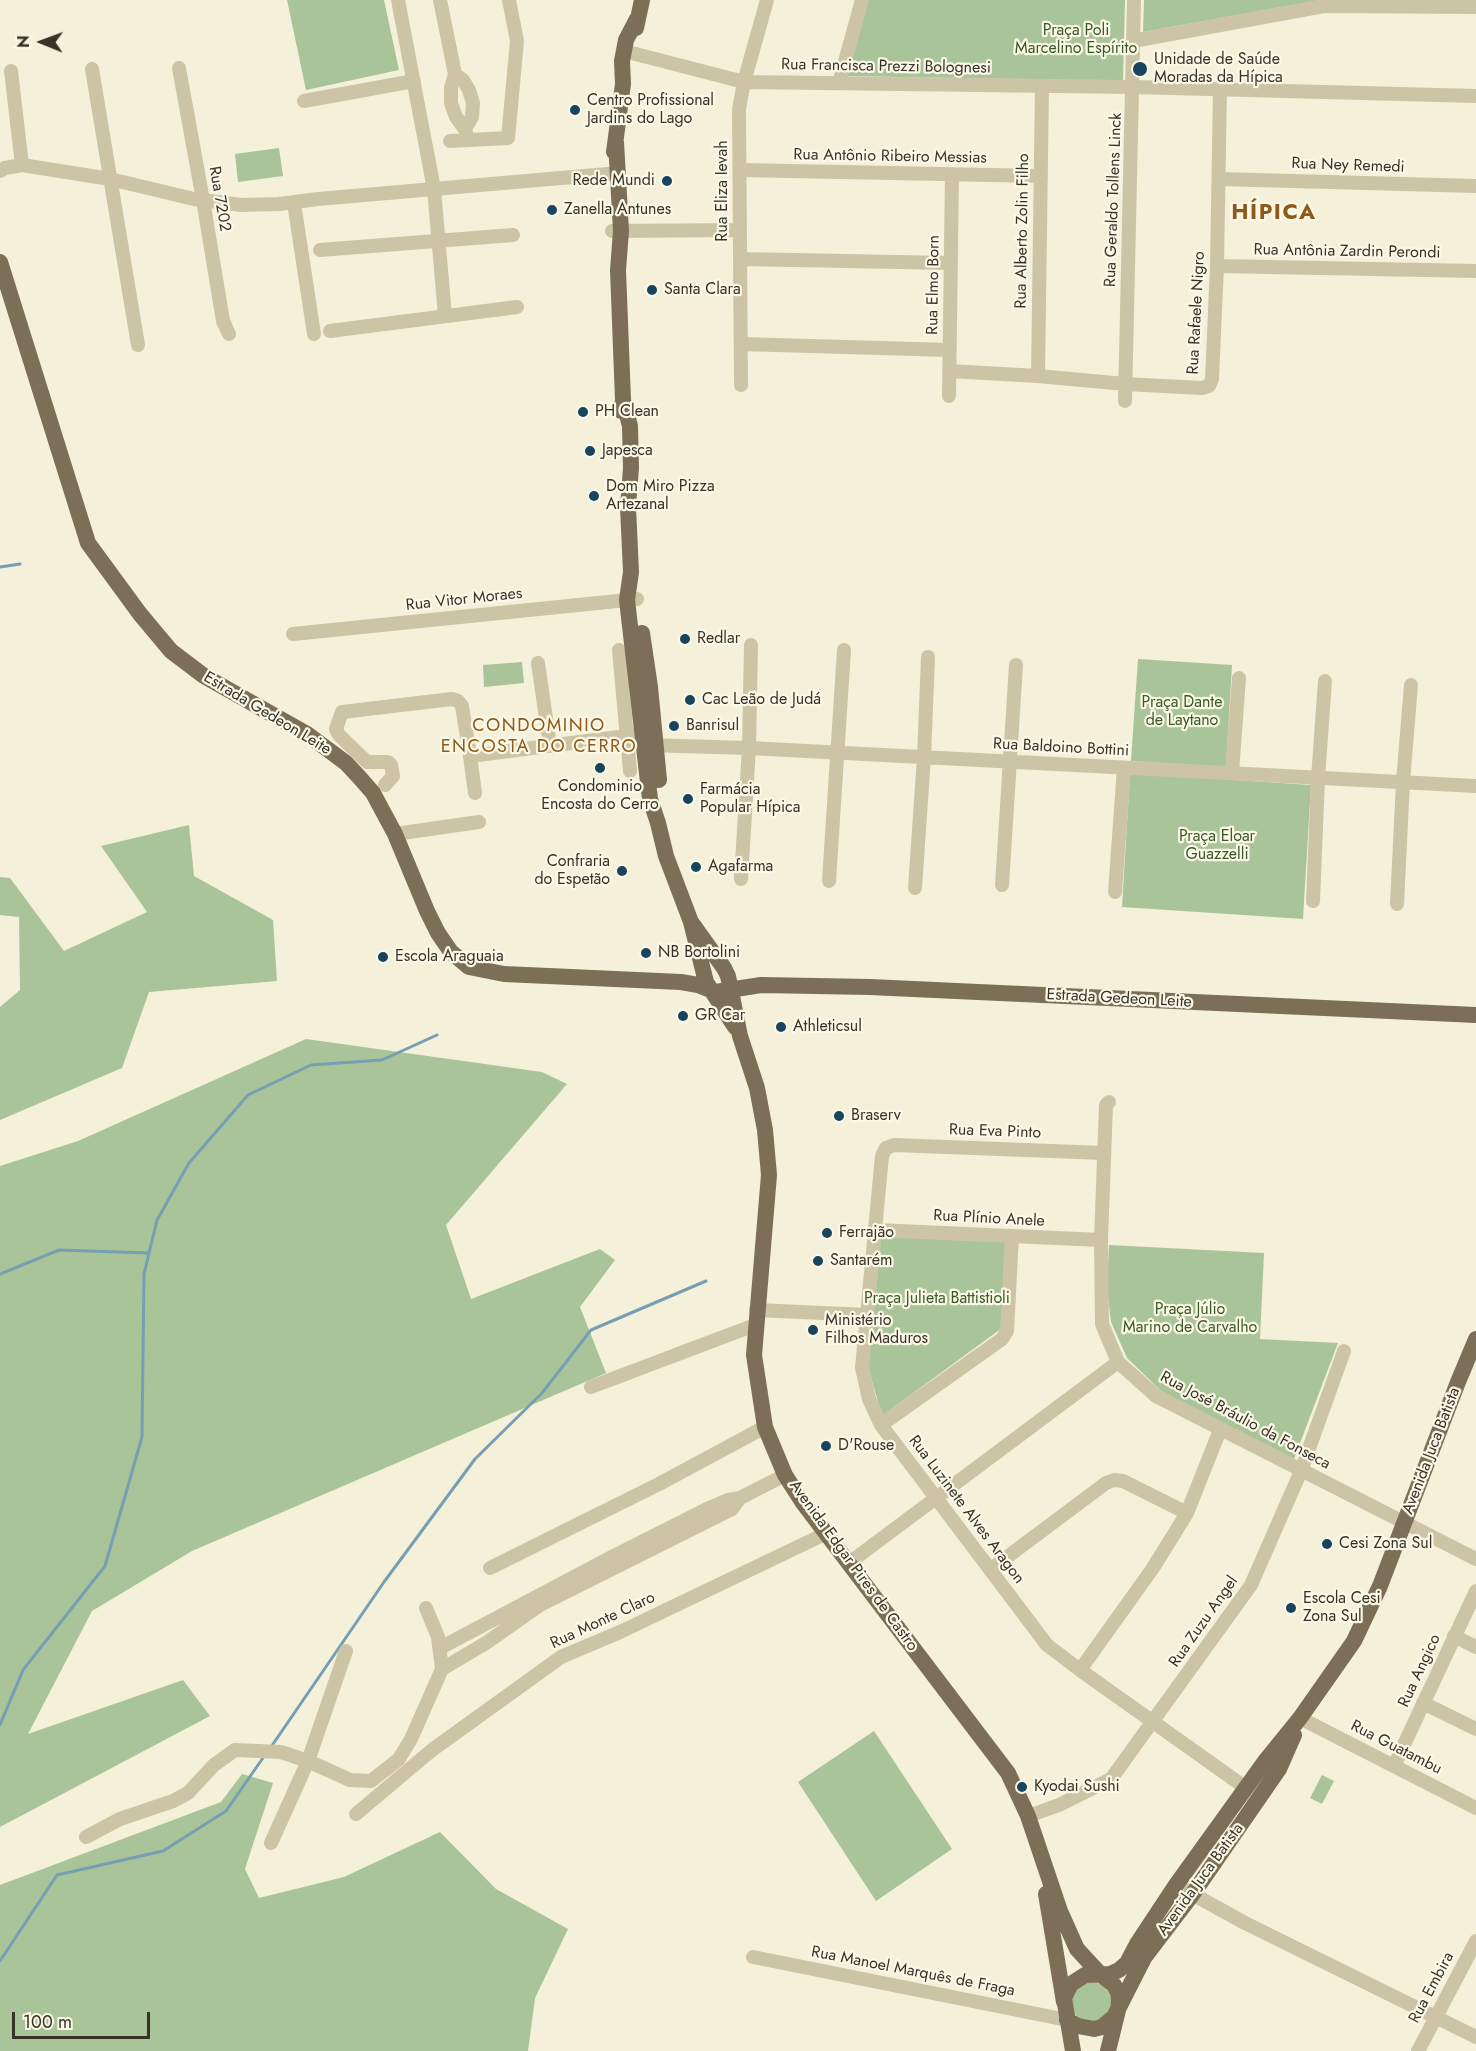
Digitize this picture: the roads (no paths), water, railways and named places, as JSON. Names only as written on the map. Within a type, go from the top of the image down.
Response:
[{"type":"main road","name":"Avenida Edgar Pires de Castro","points":[[642,0],[623,84],[614,173],[623,400],[630,426],[626,468],[632,599],[650,687],[642,740],[661,797],[658,823],[666,856],[691,922],[702,971],[710,990],[740,1036]]},
{"type":"main road","name":"Estrada Gedeon Leite","points":[[0,262],[88,543],[140,614],[171,651],[204,676],[307,734],[346,763],[373,794],[395,834],[438,933],[451,952],[470,967],[504,974],[681,982],[723,992],[761,985],[882,988],[1476,1015]]},
{"type":"main road","name":"Avenida Edgar Pires de Castro","points":[[691,922],[724,968],[731,989],[740,1036],[757,1088],[765,1130],[769,1175],[754,1355],[765,1427],[786,1475],[803,1503],[1008,1773],[1028,1816],[1060,1911],[1077,1949],[1101,1975],[1114,1985],[1119,2001],[1118,2010]]},
{"type":"main road","points":[[681,982],[710,967],[724,968]]},
{"type":"main road","name":"Estrada Gedeon Leite","points":[[724,968],[741,978],[761,985]]},
{"type":"main road","name":"Avenida Juca Batista","points":[[1066,2013],[1078,2026],[1094,2030],[1109,2023],[1144,1958],[1192,1895],[1300,1718],[1354,1641],[1380,1586],[1476,1339]]},
{"type":"main road","name":"Avenida Juca Batista","points":[[1101,1975],[1119,1970],[1127,1963],[1176,1885],[1246,1788],[1272,1765]]},
{"type":"main road","name":"Avenida Edgar Pires de Castro","points":[[1041,1854],[1066,2013]]},
{"type":"main road","points":[[1073,2051],[1066,2013],[1066,1990],[1078,1978],[1085,1975],[1101,1975]]},
{"type":"main road","name":"Avenida Juca Batista","points":[[1108,2051],[1118,2010]]},
{"type":"street","points":[[398,0],[434,189],[445,316]]},
{"type":"street","points":[[440,0],[455,74],[451,88],[452,103],[456,117],[467,135]]},
{"type":"street","points":[[450,141],[467,135],[508,138],[517,41],[509,0]]},
{"type":"street","name":"Rua Eliza Ievah","points":[[741,385],[739,109],[744,82],[767,0]]},
{"type":"street","points":[[839,83],[862,0]]},
{"type":"street","name":"Rua Geraldo Tollens Linck","points":[[1125,401],[1134,0]]},
{"type":"street","points":[[1133,41],[1324,6],[1476,7]]},
{"type":"street","name":"Rua Francisca Prezzi Bolognesi","points":[[629,52],[744,82],[1133,87],[1476,96]]},
{"type":"street","name":"Rua 7202","points":[[179,68],[223,321],[229,334]]},
{"type":"street","points":[[92,69],[138,345]]},
{"type":"street","points":[[11,71],[22,165]]},
{"type":"street","points":[[455,74],[463,80],[473,103],[467,135]]},
{"type":"street","points":[[304,101],[414,81]]},
{"type":"street","name":"Rua Alberto Zolin Filho","points":[[1038,376],[1042,86]]},
{"type":"street","name":"Rua Rafaele Nigro","points":[[949,371],[1125,384],[1202,388],[1209,386],[1212,379],[1217,266],[1220,89]]},
{"type":"street","points":[[2,168],[22,165],[110,179],[203,200],[241,205],[294,203],[614,173]]},
{"type":"street","name":"Rua Antônio Ribeiro Messias","points":[[740,170],[1041,176]]},
{"type":"street","name":"Rua Elmo Born","points":[[949,396],[952,175]]},
{"type":"street","name":"Rua Ney Remedi","points":[[1219,179],[1476,186]]},
{"type":"street","points":[[294,203],[314,334]]},
{"type":"street","points":[[617,231],[740,230]]},
{"type":"street","points":[[320,249],[513,235]]},
{"type":"street","points":[[740,259],[951,263]]},
{"type":"street","name":"Rua Antônia Zardin Perondi","points":[[1217,266],[1476,271]]},
{"type":"street","points":[[330,331],[517,308]]},
{"type":"street","points":[[741,344],[950,350]]},
{"type":"street","name":"Rua Vitor Moraes","points":[[293,634],[632,599]]},
{"type":"street","points":[[741,879],[749,748],[751,645]]},
{"type":"street","points":[[829,881],[844,650]]},
{"type":"street","points":[[619,651],[642,740],[630,771]]},
{"type":"street","points":[[915,888],[928,657]]},
{"type":"street","points":[[538,663],[550,746]]},
{"type":"street","points":[[1002,885],[1016,665]]},
{"type":"street","points":[[1232,773],[1239,678]]},
{"type":"street","points":[[1313,902],[1325,681]]},
{"type":"street","points":[[1397,904],[1411,685]]},
{"type":"street","points":[[385,785],[393,776],[391,765],[388,762],[368,762],[339,735],[336,729],[342,712],[452,699],[458,701],[462,706],[475,793]]},
{"type":"street","name":"Rua Baldoino Bottini","points":[[470,756],[550,746],[642,740],[837,753],[1476,786]]},
{"type":"street","points":[[1115,892],[1124,768]]},
{"type":"street","points":[[395,834],[479,822]]},
{"type":"street","name":"Rua José Bráulio da Fonseca","points":[[1109,1102],[1104,1153],[1101,1240],[1102,1324],[1118,1362],[1156,1396],[1476,1559]]},
{"type":"street","name":"Rua Eva Pinto","points":[[886,1148],[894,1145],[1104,1153]]},
{"type":"street","name":"Rua Luzinete Alves Aragon","points":[[886,1148],[882,1156],[862,1368],[869,1399],[881,1425],[1047,1644],[1153,1723],[1246,1788]]},
{"type":"street","name":"Rua Plínio Anele","points":[[876,1230],[1101,1240]]},
{"type":"street","points":[[881,1425],[1002,1339],[1007,1331],[1012,1236]]},
{"type":"street","points":[[591,1387],[756,1318],[867,1315]]},
{"type":"street","name":"Rua Zuzu Angel","points":[[1028,1816],[1111,1779],[1251,1585],[1301,1471],[1344,1352]]},
{"type":"street","points":[[849,1563],[1118,1362]]},
{"type":"street","points":[[490,1568],[659,1485],[765,1427]]},
{"type":"street","points":[[1080,1670],[1153,1568],[1187,1514],[1220,1430]]},
{"type":"street","points":[[442,1669],[486,1643],[540,1605],[707,1509],[728,1500],[741,1498],[786,1475]]},
{"type":"street","points":[[991,1569],[1106,1483],[1114,1480],[1123,1481],[1187,1514]]},
{"type":"street","name":"Rua Monte Claro","points":[[356,1814],[432,1750],[561,1657],[620,1632],[827,1533]]},
{"type":"street","points":[[440,1648],[612,1563]]},
{"type":"street","name":"Rua Angico","points":[[1394,1766],[1476,1591]]},
{"type":"street","points":[[86,1837],[120,1819],[173,1801],[188,1793],[214,1765],[235,1750],[273,1751],[308,1761],[350,1780],[372,1781],[399,1759],[411,1739],[442,1669],[438,1637],[426,1608]]},
{"type":"street","points":[[1454,1636],[1476,1647]]},
{"type":"street","points":[[271,1843],[308,1761],[346,1651]]},
{"type":"street","points":[[1423,1702],[1476,1729]]},
{"type":"street","name":"Rua Guatambu","points":[[1300,1718],[1476,1808]]},
{"type":"street","points":[[1176,1885],[1245,1923],[1476,2037]]},
{"type":"street","name":"Rua Embira","points":[[1418,2051],[1474,1948]]},
{"type":"street","name":"Rua Manoel Marquês de Fraga","points":[[753,1957],[1066,2013]]},
{"type":"waterway","points":[[0,567],[20,564]]},
{"type":"waterway","points":[[0,1725],[23,1670],[105,1566],[142,1437],[144,1274],[157,1220],[189,1163],[248,1095],[311,1065],[382,1060],[437,1035]]},
{"type":"waterway","points":[[0,1274],[59,1250],[149,1253]]},
{"type":"waterway","points":[[271,1747],[384,1582],[475,1459],[542,1393],[591,1330],[706,1281]]},
{"type":"waterway","points":[[0,1961],[57,1875],[163,1851],[226,1811],[265,1755]]},
{"type":"place","name":"Unidade de Saúde Moradas da Hípica","points":[[1140,69]]},
{"type":"place","name":"Centro Profissional Jardins do Lago","points":[[575,110]]},
{"type":"place","name":"Rede Mundi","points":[[667,181]]},
{"type":"place","name":"Zanella Antunes","points":[[552,210]]},
{"type":"place","name":"Santa Clara","points":[[652,290]]},
{"type":"place","name":"PH Clean","points":[[583,412]]},
{"type":"place","name":"Japesca","points":[[590,451]]},
{"type":"place","name":"Dom Miro Pizza Artezanal","points":[[594,496]]},
{"type":"place","name":"Redlar","points":[[685,639]]},
{"type":"place","name":"Cac Leão de Judá","points":[[690,700]]},
{"type":"place","name":"Banrisul","points":[[674,726]]},
{"type":"place","name":"Condominio Encosta do Cerro","points":[[600,768]]},
{"type":"place","name":"Farmácia Popular Hípica","points":[[688,799]]},
{"type":"place","name":"Agafarma","points":[[696,867]]},
{"type":"place","name":"Confraria do Espetão","points":[[622,871]]},
{"type":"place","name":"NB Bortolini","points":[[646,953]]},
{"type":"place","name":"Escola Araguaia","points":[[383,957]]},
{"type":"place","name":"GR Car","points":[[683,1016]]},
{"type":"place","name":"Athleticsul","points":[[781,1027]]},
{"type":"place","name":"Braserv","points":[[839,1116]]},
{"type":"place","name":"Ferrajão","points":[[827,1233]]},
{"type":"place","name":"Santarém","points":[[818,1261]]},
{"type":"place","name":"Ministério Filhos Maduros","points":[[813,1330]]},
{"type":"place","name":"D'Rouse","points":[[826,1446]]},
{"type":"place","name":"Cesi Zona Sul","points":[[1327,1544]]},
{"type":"place","name":"Escola Cesi Zona Sul","points":[[1291,1608]]},
{"type":"place","name":"Kyodai Sushi","points":[[1022,1787]]},
{"type":"district","name":"HÍPICA","points":[[1274,214]]},
{"type":"district","name":"CONDOMINIO ENCOSTA DO CERRO","points":[[539,737]]},
{"type":"park label","name":"Praça Poli Marcelino Espírito","points":[[1076,40]]},
{"type":"park label","name":"Praça Dante de Laytano","points":[[1182,712]]},
{"type":"park label","name":"Praça Eloar Guazzelli","points":[[1217,846]]},
{"type":"park label","name":"Praça Julieta Battistioli","points":[[937,1299]]},
{"type":"park label","name":"Praça Júlio Marino de Carvalho","points":[[1190,1319]]}]
